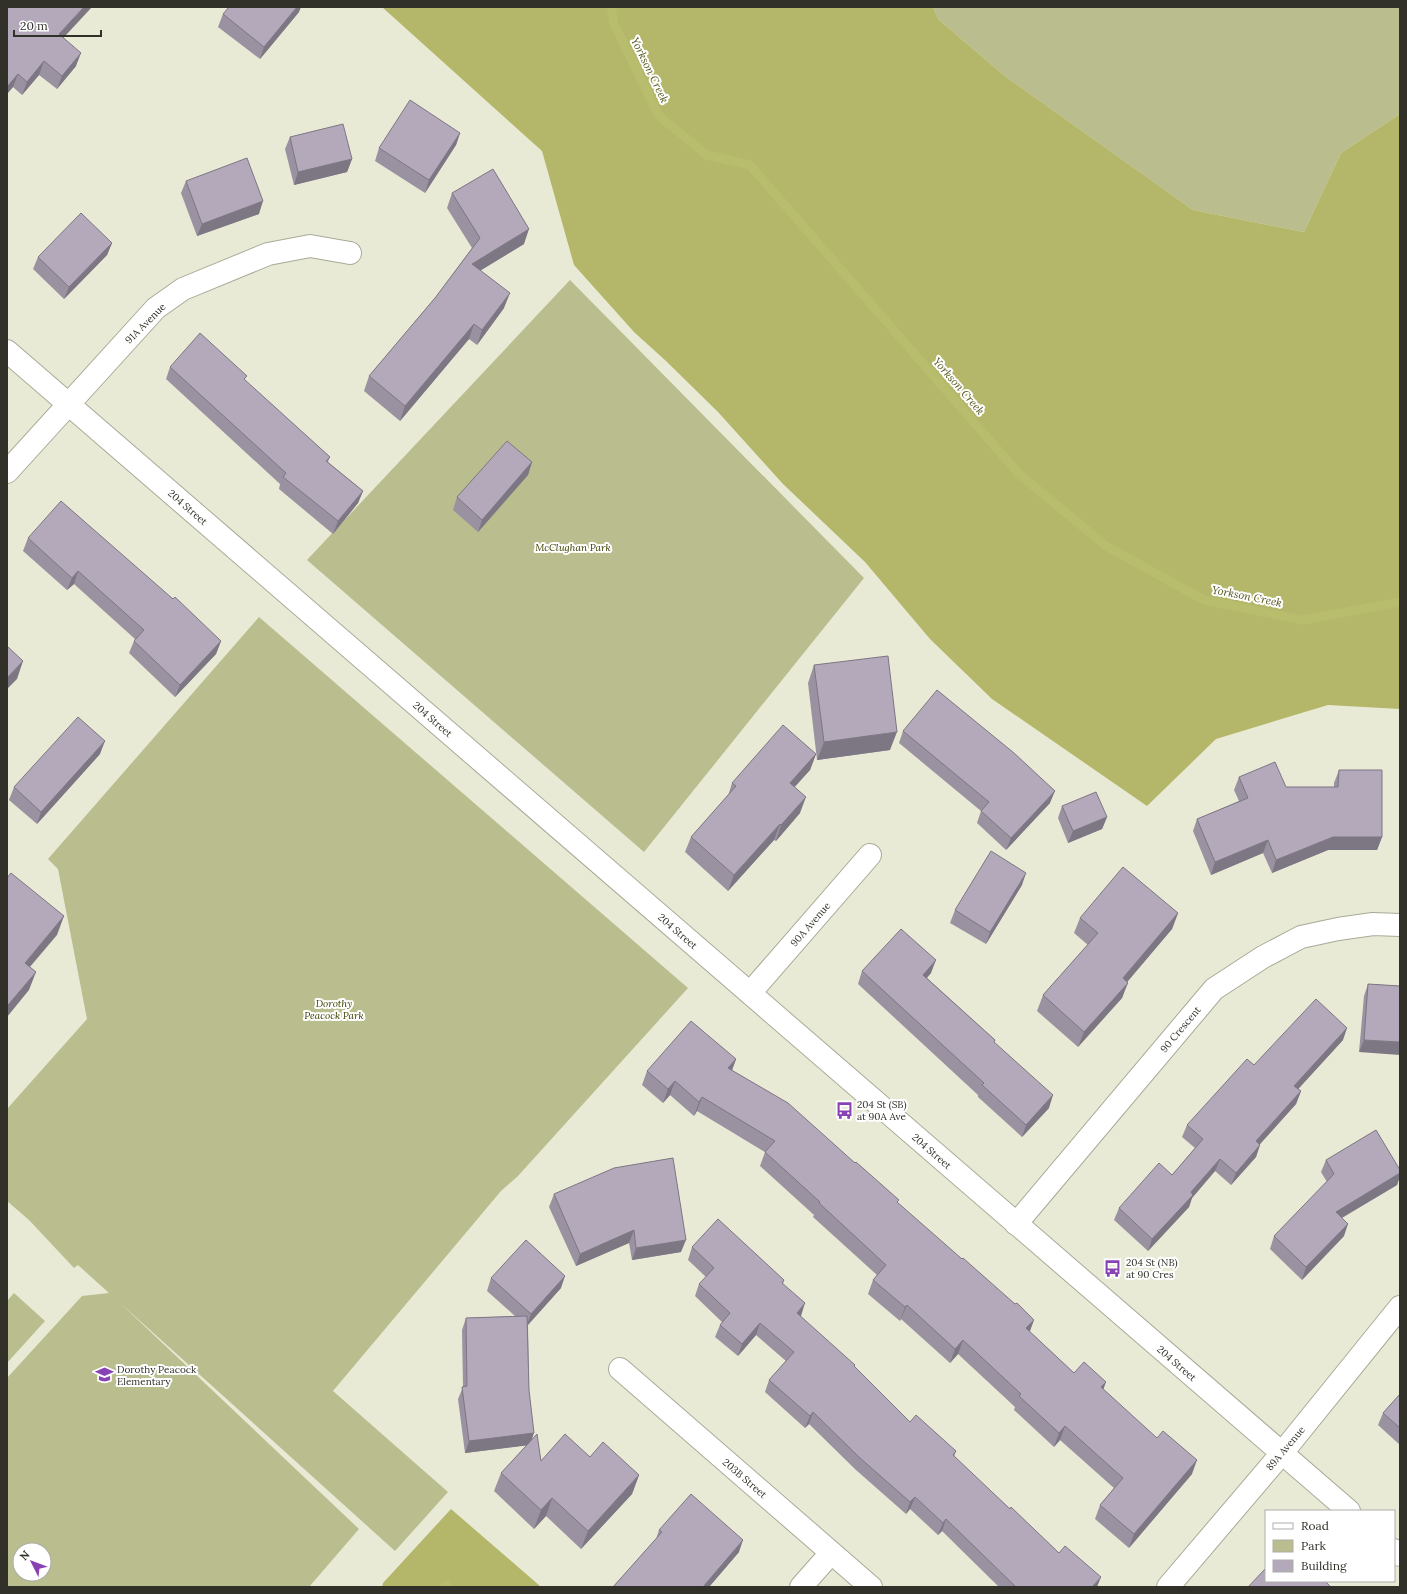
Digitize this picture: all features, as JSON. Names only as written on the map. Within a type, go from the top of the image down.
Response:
[{"type":"street","name":"91A Avenue","points":[[7,472],[156,308],[183,289],[268,254],[310,246],[350,253]]},
{"type":"street","name":"204 Street","points":[[7,351],[1348,1510]]},
{"type":"street","name":"90A Avenue","points":[[750,993],[870,855]]},
{"type":"street","name":"90 Crescent","points":[[1016,1224],[1214,988],[1263,957],[1301,937],[1338,929],[1373,924],[1400,925]]},
{"type":"street","name":"89A Avenue","points":[[1168,1587],[1282,1453],[1400,1307]]},
{"type":"street","name":"203B Street","points":[[620,1369],[871,1587]]},
{"type":"street","points":[[801,1587],[831,1553]]},
{"type":"green space","points":[[382,7],[933,7],[938,19],[1006,77],[1193,210],[1304,232],[1341,153],[1400,114],[1400,709],[1328,705],[1216,739],[1147,806],[992,699],[930,639],[865,562],[783,484],[718,412],[634,332],[574,265],[542,151]]},
{"type":"green space","points":[[933,7],[1400,7],[1400,114],[1341,153],[1304,232],[1193,210],[1006,77],[938,19]]},
{"type":"green space","name":"McClughan Park","points":[[570,280],[864,578],[644,852],[307,560]]},
{"type":"green space","name":"Dorothy Peacock Park","points":[[259,617],[688,988],[518,1176],[501,1191],[333,1391],[448,1492],[395,1551],[119,1302],[359,1529],[309,1587],[7,1587],[7,1378],[82,1296],[109,1293],[78,1265],[74,1268],[29,1220],[7,1201],[7,1109],[87,1019],[58,869],[48,859]]},
{"type":"green space","points":[[14,1293],[45,1321],[7,1363],[7,1301]]},
{"type":"green space","points":[[451,1509],[540,1586],[382,1587],[383,1583]]},
{"type":"building","points":[[7,7],[84,7],[59,34],[81,53],[62,76],[44,61],[27,82],[18,74],[7,87]]},
{"type":"building","points":[[229,7],[297,7],[264,47],[223,14]]},
{"type":"building","points":[[410,100],[460,133],[429,180],[379,148]]},
{"type":"building","points":[[343,124],[352,159],[298,172],[290,137]]},
{"type":"building","points":[[247,158],[263,201],[202,224],[186,181]]},
{"type":"building","points":[[493,169],[529,229],[472,264],[510,293],[482,330],[474,324],[405,406],[369,376],[435,298],[480,238],[452,193]]},
{"type":"building","points":[[81,213],[112,243],[69,287],[38,257]]},
{"type":"building","points":[[200,333],[247,376],[244,379],[330,457],[326,461],[363,491],[338,521],[283,477],[286,473],[170,367]]},
{"type":"building","points":[[507,441],[532,462],[482,520],[457,497]]},
{"type":"building","points":[[61,501],[173,599],[175,597],[221,641],[180,685],[134,641],[144,630],[78,571],[72,578],[28,538]]},
{"type":"building","points":[[7,646],[23,661],[7,678]]},
{"type":"building","points":[[888,656],[897,732],[824,742],[814,665]]},
{"type":"building","points":[[937,690],[1014,753],[1055,791],[1011,838],[981,811],[989,802],[903,731]]},
{"type":"building","points":[[78,717],[105,741],[41,812],[14,787]]},
{"type":"building","points":[[783,725],[816,754],[790,783],[806,797],[734,875],[691,837],[736,786],[732,783]]},
{"type":"building","points":[[1275,762],[1286,787],[1338,787],[1339,770],[1382,770],[1382,837],[1333,837],[1276,860],[1268,840],[1215,862],[1197,819],[1248,798],[1239,777]]},
{"type":"building","points":[[1096,792],[1107,817],[1073,831],[1062,806]]},
{"type":"building","points":[[991,851],[1026,873],[990,932],[955,910]]},
{"type":"building","points":[[1123,867],[1178,913],[1123,978],[1128,983],[1084,1032],[1043,995],[1098,933],[1080,918]]},
{"type":"building","points":[[11,873],[64,916],[25,963],[36,972],[8,1005],[7,878]]},
{"type":"building","points":[[901,929],[936,960],[923,975],[1053,1095],[1026,1125],[982,1085],[984,1083],[862,971]]},
{"type":"building","points":[[1368,984],[1400,986],[1400,1042],[1364,1040]]},
{"type":"building","points":[[1316,999],[1347,1028],[1294,1086],[1301,1091],[1256,1141],[1260,1145],[1236,1173],[1220,1159],[1191,1192],[1193,1195],[1152,1239],[1119,1208],[1159,1163],[1172,1175],[1203,1139],[1187,1125],[1247,1059],[1254,1065]]},
{"type":"building","points":[[691,1021],[736,1059],[728,1068],[788,1103],[899,1200],[897,1202],[962,1259],[963,1258],[1015,1304],[1017,1303],[1034,1320],[1026,1328],[1074,1373],[1084,1362],[1106,1382],[1101,1387],[1157,1438],[1163,1431],[1197,1460],[1134,1534],[1100,1505],[1123,1478],[1065,1426],[1059,1433],[1019,1396],[1021,1394],[963,1340],[955,1349],[907,1305],[905,1307],[873,1280],[886,1265],[765,1152],[775,1141],[702,1097],[699,1102],[675,1081],[668,1089],[647,1071]]},
{"type":"building","points":[[1376,1130],[1400,1170],[1400,1173],[1336,1212],[1348,1224],[1306,1267],[1274,1236],[1334,1174],[1326,1160]]},
{"type":"building","points":[[673,1158],[686,1240],[636,1248],[634,1230],[580,1254],[554,1194],[614,1168]]},
{"type":"building","points":[[718,1219],[784,1280],[782,1283],[805,1303],[797,1313],[855,1365],[854,1366],[910,1422],[916,1415],[956,1451],[953,1455],[1059,1553],[1065,1546],[1101,1577],[1092,1587],[1016,1587],[946,1519],[943,1523],[915,1497],[910,1502],[860,1458],[813,1412],[810,1416],[769,1380],[794,1352],[760,1323],[742,1344],[720,1325],[730,1313],[699,1284],[714,1268],[692,1247]]},
{"type":"building","points":[[526,1240],[565,1276],[531,1314],[491,1278]]},
{"type":"building","points":[[527,1316],[529,1390],[534,1433],[469,1441],[462,1387],[467,1386],[466,1318]]},
{"type":"building","points":[[1400,1394],[1400,1428],[1383,1413]]},
{"type":"building","points":[[537,1434],[541,1461],[565,1434],[590,1457],[603,1442],[639,1475],[588,1531],[552,1498],[541,1510],[501,1473]]},
{"type":"building","points":[[691,1494],[743,1540],[703,1587],[613,1587],[662,1532],[659,1530]]},
{"type":"building","points":[[1265,1569],[1265,1582],[1326,1582],[1331,1587],[1248,1587]]},
{"type":"waterway","name":"Yorkson Creek","points":[[611,7],[614,24],[659,116],[707,155],[750,165],[1019,474],[1106,546],[1204,600],[1303,620],[1400,602]]},
{"type":"place","name":"204 St (SB) at 90A Ave","points":[[844,1110]]},
{"type":"place","name":"204 St (NB) at 90 Cres","points":[[1113,1268]]},
{"type":"place","name":"Dorothy Peacock Elementary","points":[[104,1375]]}]
